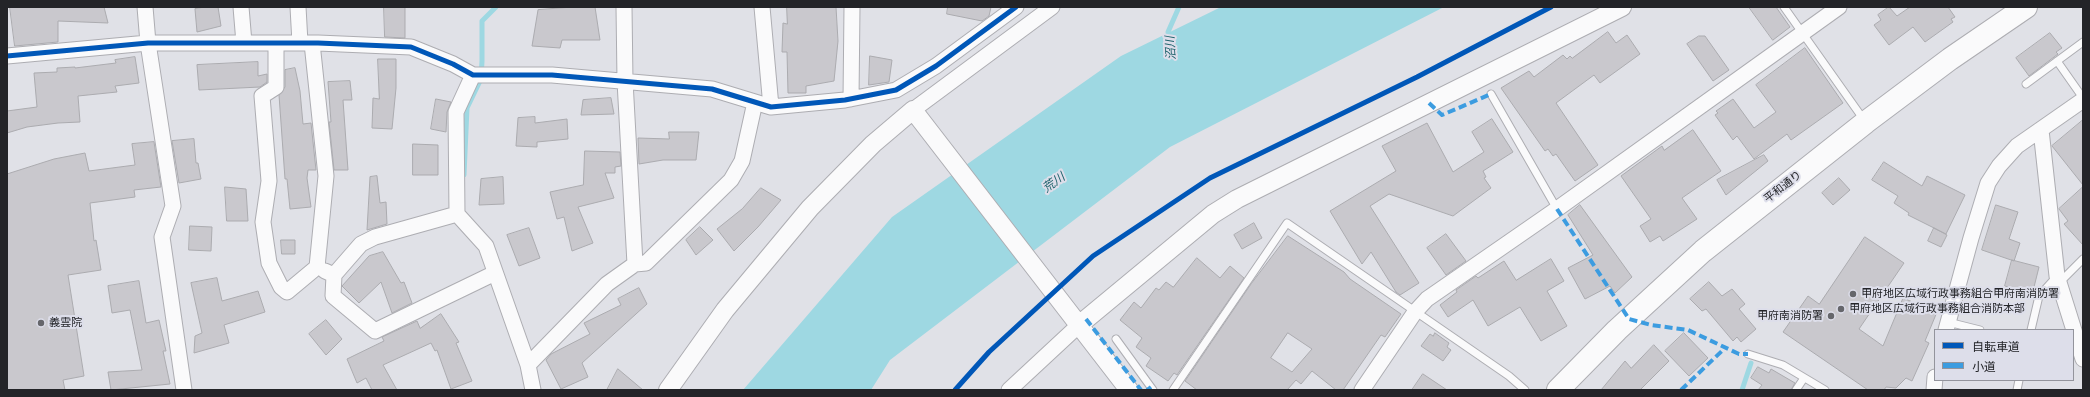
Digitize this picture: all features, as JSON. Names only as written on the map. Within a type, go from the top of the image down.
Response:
[{"type":"highway","name":"平和通り","points":[[1558,390],[1617,330],[1703,251],[1866,122],[1950,59],[2026,7]]},
{"type":"street","points":[[146,7],[148,43],[173,206],[162,237],[184,390]]},
{"type":"street","points":[[241,7],[244,43]]},
{"type":"street","points":[[276,43],[276,87],[262,96],[269,181],[263,222],[269,263],[281,287],[287,292],[317,267],[326,176],[306,43],[298,7]]},
{"type":"street","points":[[624,7],[625,81],[635,264]]},
{"type":"street","points":[[762,7],[771,107]]},
{"type":"street","points":[[851,99],[852,7]]},
{"type":"street","points":[[7,56],[148,43],[306,43],[411,47],[453,64],[473,75],[552,75],[712,89],[771,107],[851,99],[896,90],[936,66],[1016,7]]},
{"type":"street","points":[[668,390],[724,310],[810,208],[873,144],[919,117],[1052,7]]},
{"type":"street","points":[[1009,390],[1079,325],[1213,214],[1237,199],[1622,7]]},
{"type":"street","points":[[1362,390],[1415,312],[1428,299],[1558,209],[1839,7]]},
{"type":"street","points":[[473,75],[456,112],[457,214],[486,246],[528,364],[533,390]]},
{"type":"street","points":[[1947,326],[1988,183],[1999,166],[2017,146],[2083,99]]},
{"type":"street","points":[[528,364],[607,284],[635,264],[646,263],[731,180],[742,161],[755,102]]},
{"type":"street","points":[[919,117],[1129,390]]},
{"type":"street","points":[[2041,130],[2058,279],[2072,329]]},
{"type":"street","points":[[457,214],[399,229],[361,244],[334,275],[333,296],[375,331],[495,273]]},
{"type":"street","points":[[317,267],[334,275]]},
{"type":"street","points":[[2074,337],[2079,355]]},
{"type":"lane","points":[[1784,7],[1866,122]]},
{"type":"lane","points":[[2026,84],[2083,42]]},
{"type":"lane","points":[[2057,61],[2083,99]]},
{"type":"lane","points":[[1491,94],[1558,209]]},
{"type":"lane","points":[[1173,390],[1287,224],[1509,376],[1525,390]]},
{"type":"lane","points":[[2031,329],[2039,296],[2083,259]]},
{"type":"lane","points":[[1947,326],[1972,329]]},
{"type":"lane","points":[[1116,339],[1153,390]]},
{"type":"lane","points":[[1748,354],[1783,366],[1825,390]]},
{"type":"lane","points":[[1796,390],[1804,378]]},
{"type":"water","name":"荒川","points":[[1221,7],[1444,7],[1170,147],[890,360],[871,390],[743,390],[892,217],[1121,56]]},
{"type":"building","points":[[10,7],[104,7],[108,23],[58,21],[58,42],[15,46]]},
{"type":"building","points":[[218,7],[221,26],[197,32],[195,9]]},
{"type":"building","points":[[384,7],[405,7],[405,38],[385,37]]},
{"type":"building","points":[[595,7],[600,40],[562,40],[560,48],[532,46],[538,10]]},
{"type":"building","points":[[787,7],[836,7],[838,41],[834,81],[806,86],[806,93],[788,93],[787,52],[782,52],[783,23],[787,24]]},
{"type":"building","points":[[948,7],[991,7],[989,16],[982,21],[947,14]]},
{"type":"building","points":[[1749,7],[1776,7],[1790,27],[1773,40]]},
{"type":"building","points":[[1889,7],[1897,16],[1910,7],[1948,7],[1955,17],[1951,19],[1953,22],[1925,42],[1913,27],[1889,45],[1874,25],[1881,20],[1878,15]]},
{"type":"building","points":[[1608,32],[1616,43],[1627,35],[1640,54],[1600,83],[1594,75],[1556,103],[1598,165],[1575,181],[1556,154],[1553,156],[1548,149],[1545,151],[1501,88],[1529,71],[1534,77],[1563,55],[1567,59],[1570,56],[1572,58]]},
{"type":"building","points":[[2050,33],[2062,48],[2056,52],[2058,54],[2029,76],[2016,58]]},
{"type":"building","points":[[1699,36],[1705,36],[1729,70],[1713,81],[1687,44]]},
{"type":"building","points":[[1805,48],[1843,103],[1791,140],[1787,134],[1754,159],[1737,136],[1733,140],[1715,115],[1718,113],[1716,111],[1733,99],[1754,128],[1776,112],[1756,85]]},
{"type":"building","points":[[870,56],[892,60],[889,82],[869,85]]},
{"type":"building","points":[[135,57],[139,83],[115,86],[117,92],[78,96],[80,122],[27,127],[7,133],[7,111],[37,107],[34,73],[57,72],[57,68],[75,68],[116,63],[115,60]]},
{"type":"building","points":[[378,59],[396,59],[396,88],[392,129],[372,128],[373,98],[379,99]]},
{"type":"building","points":[[258,62],[258,76],[267,74],[267,82],[260,87],[199,90],[197,65]]},
{"type":"building","points":[[295,68],[300,91],[303,124],[311,123],[316,170],[308,170],[307,178],[311,207],[290,209],[287,179],[285,179],[279,95],[285,87],[285,70]]},
{"type":"building","points":[[350,81],[352,100],[343,100],[348,170],[334,170],[329,122],[331,122],[328,82]]},
{"type":"building","points":[[611,98],[614,114],[581,115],[583,100]]},
{"type":"building","points":[[436,99],[451,102],[447,112],[446,132],[431,129]]},
{"type":"building","points":[[535,117],[535,123],[567,119],[568,139],[537,142],[537,147],[516,146],[518,118]]},
{"type":"building","points":[[1492,119],[1513,152],[1483,171],[1486,177],[1484,178],[1491,188],[1453,216],[1389,194],[1370,206],[1419,283],[1400,295],[1396,292],[1371,252],[1362,264],[1330,211],[1396,171],[1382,146],[1427,123],[1453,172],[1484,152],[1472,132]]},
{"type":"building","points":[[2083,120],[2083,185],[2052,146]]},
{"type":"building","points":[[1693,130],[1721,171],[1682,198],[1697,219],[1663,241],[1660,236],[1650,242],[1640,226],[1651,219],[1621,176],[1662,146],[1664,150]]},
{"type":"building","points":[[669,132],[699,132],[696,160],[663,160],[639,164],[638,138],[669,139]]},
{"type":"building","points":[[194,139],[196,163],[198,163],[201,179],[179,183],[172,141]]},
{"type":"building","name":"義雲院","points":[[154,142],[161,187],[134,190],[135,197],[90,203],[94,241],[96,240],[101,270],[68,275],[84,376],[63,380],[65,390],[7,390],[7,174],[54,159],[85,153],[89,171],[135,165],[132,144]]},
{"type":"building","points":[[413,144],[438,145],[438,175],[413,175]]},
{"type":"building","points":[[585,151],[620,152],[621,166],[615,167],[615,173],[605,173],[614,198],[578,207],[593,243],[572,251],[564,217],[557,219],[550,192],[583,185]]},
{"type":"building","points":[[1764,155],[1768,161],[1726,195],[1717,180]]},
{"type":"building","points":[[1884,162],[1922,186],[1927,176],[1965,195],[1946,234],[1908,215],[1909,213],[1894,203],[1898,196],[1872,180]]},
{"type":"building","points":[[377,176],[380,203],[386,202],[387,224],[367,230],[370,177]]},
{"type":"building","points":[[503,177],[504,204],[479,205],[481,179]]},
{"type":"building","points":[[1839,178],[1850,190],[1833,205],[1822,193]]},
{"type":"building","points":[[225,187],[246,189],[248,221],[227,221]]},
{"type":"building","points":[[2083,187],[2083,245],[2064,224],[2068,221],[2059,209]]},
{"type":"building","points":[[761,188],[781,200],[758,227],[734,251],[717,229],[742,209]]},
{"type":"building","points":[[1580,205],[1632,277],[1615,293],[1610,286],[1585,299],[1568,268],[1593,255],[1568,215]]},
{"type":"building","points":[[1996,205],[2018,212],[2009,239],[2020,243],[2014,261],[1982,250]]},
{"type":"building","points":[[1254,223],[1262,238],[1242,249],[1234,235]]},
{"type":"building","points":[[190,226],[212,227],[211,251],[189,250]]},
{"type":"building","points":[[700,227],[713,240],[696,255],[686,240]]},
{"type":"building","points":[[529,228],[540,258],[519,266],[507,235]]},
{"type":"building","points":[[1934,228],[1947,235],[1941,247],[1928,241]]},
{"type":"building","points":[[1446,234],[1466,261],[1446,275],[1427,248]]},
{"type":"building","points":[[1288,236],[1344,272],[1350,279],[1401,314],[1385,337],[1381,335],[1343,390],[1336,390],[1312,371],[1301,384],[1296,380],[1287,390],[1197,390],[1185,381],[1251,284]],"holes":[[[1288,333],[1312,349],[1292,372],[1271,358]]]},
{"type":"building","name":"甲府南消防署","points":[[1865,237],[1904,263],[1859,329],[1883,346],[1903,298],[1937,312],[1925,341],[1929,343],[1912,381],[1906,378],[1896,388],[1886,387],[1884,390],[1868,390],[1783,332],[1808,296],[1819,304]]},
{"type":"building","points":[[281,240],[295,240],[295,254],[282,254]]},
{"type":"building","points":[[383,252],[401,283],[404,282],[412,303],[392,313],[381,282],[359,303],[342,286],[369,256]]},
{"type":"building","points":[[1197,258],[1220,278],[1230,266],[1244,278],[1177,375],[1174,373],[1168,381],[1146,366],[1151,358],[1136,347],[1142,338],[1120,320],[1134,302],[1141,308],[1156,288],[1159,290],[1166,282],[1173,287]]},
{"type":"building","points":[[1551,259],[1564,281],[1547,291],[1567,326],[1541,341],[1520,307],[1488,326],[1473,300],[1448,317],[1440,305],[1457,292],[1456,290],[1476,276],[1478,278],[1504,261],[1516,280]]},
{"type":"building","points":[[2012,260],[2039,267],[2033,291],[2019,287],[2018,290],[2005,286]]},
{"type":"building","points":[[217,278],[222,301],[258,291],[265,312],[224,325],[229,343],[194,353],[195,336],[202,333],[191,283]]},
{"type":"building","points":[[139,281],[146,323],[159,320],[166,351],[163,351],[170,384],[111,390],[108,372],[142,370],[130,310],[112,313],[108,286]]},
{"type":"building","points":[[1709,282],[1722,296],[1732,289],[1745,304],[1739,309],[1756,329],[1741,342],[1737,337],[1733,341],[1706,309],[1702,311],[1690,299]]},
{"type":"building","points":[[639,288],[647,304],[582,363],[588,377],[561,389],[546,360],[551,354],[590,334],[584,323],[621,305],[618,299]]},
{"type":"building","points":[[441,314],[459,342],[456,343],[472,381],[451,389],[437,350],[435,351],[431,343],[383,365],[397,390],[372,390],[366,378],[357,383],[347,359],[384,341],[382,337],[417,321],[420,328]]},
{"type":"building","points":[[326,320],[342,339],[326,355],[309,334]]},
{"type":"building","points":[[1435,333],[1449,343],[1447,347],[1451,350],[1443,361],[1421,346],[1430,334],[1433,336]]},
{"type":"building","points":[[1684,333],[1708,358],[1689,376],[1665,351]]},
{"type":"building","points":[[1654,345],[1669,361],[1640,390],[1601,390],[1625,361],[1631,368]]},
{"type":"building","points":[[1758,367],[1769,373],[1771,369],[1795,383],[1791,390],[1758,390],[1762,385],[1751,378]]},
{"type":"building","points":[[618,369],[643,390],[607,390]]},
{"type":"building","points":[[1423,374],[1447,390],[1412,390]]},
{"type":"waterway","points":[[464,175],[467,108],[481,79],[482,21],[496,7]]},
{"type":"waterway","name":"沼川","points":[[1169,40],[1168,32],[1179,7]]},
{"type":"waterway","points":[[1742,390],[1751,363]]},
{"type":"marked path","points":[[1429,103],[1442,115],[1491,94]]},
{"type":"marked path","points":[[1557,209],[1629,319],[1651,325],[1688,330],[1739,354],[1748,354]]},
{"type":"marked path","points":[[1086,319],[1141,390]]},
{"type":"marked path","points":[[1681,390],[1725,348]]},
{"type":"marked path","points":[[1147,390],[1151,387]]},
{"type":"cycle path","points":[[7,56],[148,43],[318,43],[411,47],[453,64],[473,75],[552,75],[712,89],[771,107],[845,100],[896,90],[936,66],[1016,7]]},
{"type":"cycle path","points":[[955,390],[989,352],[1093,256],[1210,178],[1417,77],[1551,7]]},
{"type":"place","name":"甲府地区広域行政事務組合甲府南消防署","points":[[1853,294]]},
{"type":"place","name":"甲府地区広域行政事務組合消防本部","points":[[1841,309]]},
{"type":"place","name":"甲府南消防署","points":[[1831,316]]},
{"type":"place","name":"義雲院","points":[[41,323]]}]
